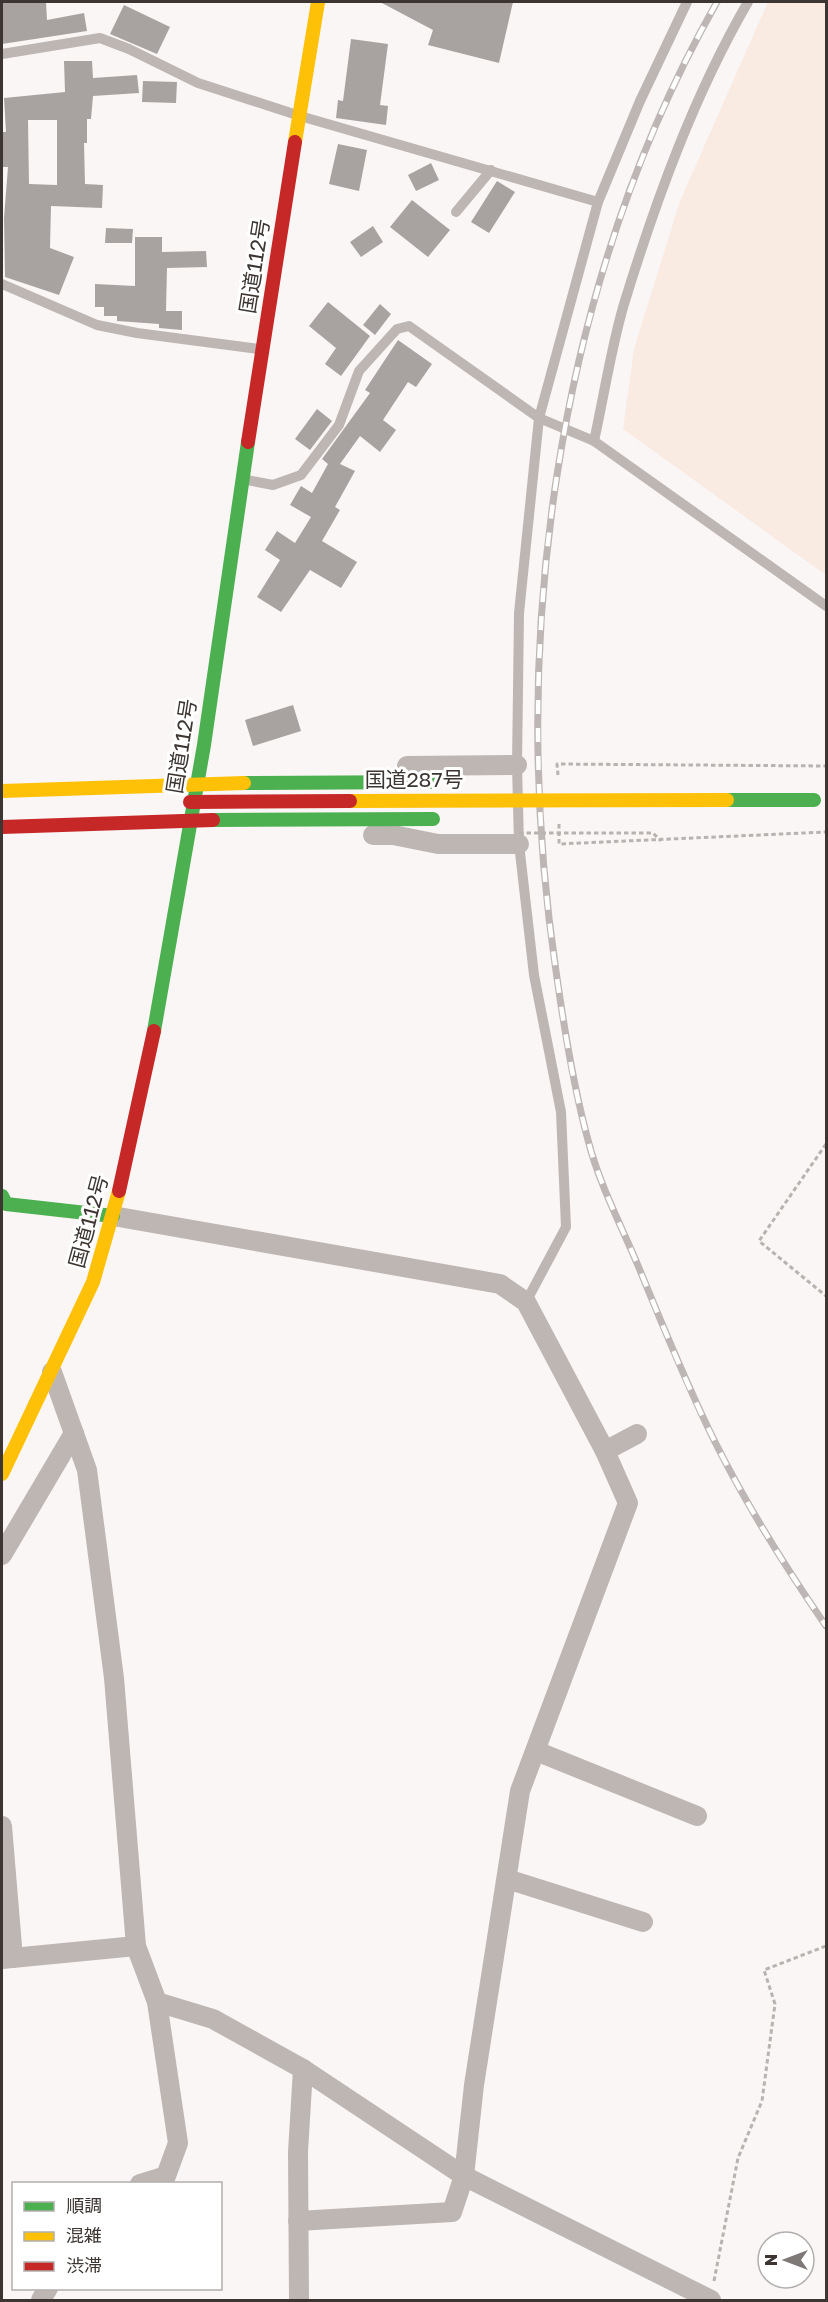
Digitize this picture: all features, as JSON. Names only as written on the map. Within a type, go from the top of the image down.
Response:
[{"type":"main road","name":"国道112号","points":[[2,1474],[93,1282],[113,1216],[152,1042],[197,783],[262,349],[318,2]]},
{"type":"main road","points":[[2,791],[197,783],[438,782]]},
{"type":"main road","points":[[503,783],[527,783]]},
{"type":"main road","points":[[782,786],[819,794]]},
{"type":"main road","name":"国道287号","points":[[178,803],[819,794]]},
{"type":"main road","points":[[504,819],[528,818]]},
{"type":"main road","points":[[2,827],[190,820],[439,819]]},
{"type":"main road","points":[[3,1201],[113,1216]]},
{"type":"street","points":[[237,783],[247,771],[261,767],[517,765]]},
{"type":"street","points":[[237,820],[247,831],[256,835],[393,835],[438,844],[519,838]]},
{"type":"street","points":[[113,1216],[500,1284],[526,1302],[605,1451],[628,1503],[520,1791],[474,2085],[464,2176],[452,2212],[298,2221]]},
{"type":"street","points":[[52,1372],[87,1470],[100,1554],[114,1678],[136,1946],[157,2001],[178,2143],[166,2176],[146,2182]]},
{"type":"street","points":[[2,1555],[74,1433]]},
{"type":"street","points":[[605,1451],[637,1434]]},
{"type":"street","points":[[536,1750],[697,1816]]},
{"type":"street","points":[[2,1826],[7,1958],[136,1946]]},
{"type":"street","points":[[507,1879],[643,1922]]},
{"type":"street","points":[[157,2001],[213,2019],[303,2068],[464,2176],[711,2300]]},
{"type":"street","points":[[299,2301],[297,2152],[303,2068]]},
{"type":"lane","points":[[526,1302],[566,1227],[561,1112],[534,975],[519,838],[517,765],[519,613],[539,418],[598,202],[640,101],[687,2]]},
{"type":"lane","points":[[594,441],[624,306],[668,174],[723,44],[748,2]]},
{"type":"lane","points":[[2,54],[100,38],[129,49],[198,82],[300,116],[598,202]]},
{"type":"lane","points":[[456,212],[492,170]]},
{"type":"lane","points":[[2,284],[97,325],[137,333],[262,349]]},
{"type":"lane","points":[[242,479],[273,485],[301,475],[339,425],[359,371],[397,329],[410,326],[539,418],[594,441],[826,606]]},
{"type":"path","points":[[519,838],[564,833],[653,833],[661,841]]},
{"type":"path","points":[[826,1144],[759,1241],[826,1296]]},
{"type":"path","points":[[711,2300],[738,2158],[762,2101],[775,2004],[764,1970],[826,1946]]},
{"type":"shaded area","points":[[768,2],[826,2],[826,575],[623,429],[634,349],[680,201]]},
{"type":"building","points":[[2,2],[46,2],[47,20],[84,13],[87,31],[2,44]]},
{"type":"building","points":[[380,2],[513,2],[499,63],[428,45],[433,30]]},
{"type":"building","points":[[124,5],[170,27],[157,54],[110,34]]},
{"type":"building","points":[[351,39],[388,44],[380,105],[388,106],[386,125],[336,118],[338,100],[343,101]]},
{"type":"building","points":[[64,61],[92,61],[93,78],[137,75],[139,93],[93,96],[91,119],[87,119],[87,143],[84,143],[85,184],[103,185],[102,208],[51,206],[50,248],[74,257],[59,295],[5,277],[4,218],[8,167],[2,167],[2,132],[6,132],[4,98],[65,92]],"holes":[[[28,120],[57,120],[57,185],[29,184]]]},
{"type":"building","points":[[143,81],[177,82],[176,103],[142,102]]},
{"type":"building","points":[[338,144],[367,150],[359,191],[329,184]]},
{"type":"building","points":[[431,163],[439,180],[416,191],[408,175]]},
{"type":"building","points":[[497,181],[515,192],[489,233],[471,222]]},
{"type":"building","points":[[412,200],[450,230],[428,257],[390,227]]},
{"type":"building","points":[[373,226],[383,242],[361,257],[350,242]]},
{"type":"building","points":[[106,228],[133,229],[132,243],[105,243]]},
{"type":"building","points":[[135,237],[162,237],[162,252],[206,251],[207,267],[167,268],[166,311],[182,311],[182,330],[159,328],[159,324],[117,321],[117,316],[104,316],[104,307],[95,307],[95,284],[135,286]]},
{"type":"building","points":[[328,302],[370,336],[341,376],[325,364],[336,348],[309,326]]},
{"type":"building","points":[[380,304],[391,314],[375,335],[363,325]]},
{"type":"building","points":[[398,340],[432,364],[416,387],[408,382],[383,420],[396,430],[380,452],[360,436],[340,464],[355,471],[335,507],[340,510],[322,541],[357,562],[341,588],[310,570],[281,612],[257,597],[280,560],[265,550],[277,531],[295,543],[311,517],[290,505],[301,486],[312,493],[328,464],[322,459],[370,393],[365,390]]},
{"type":"building","points":[[317,409],[332,421],[310,450],[295,439]]},
{"type":"building","points":[[293,705],[301,731],[253,746],[245,720]]},
{"type":"railway","points":[[717,2],[661,113],[616,229],[582,349],[557,473],[543,598],[538,723],[542,848],[556,971],[573,1077],[598,1173],[685,1378],[715,1442],[740,1490],[796,1582],[826,1626]]},
{"type":"traffic: fast","points":[[154,1031],[204,745],[248,442]]},
{"type":"traffic: fast","points":[[244,783],[432,782]]},
{"type":"traffic: fast","points":[[727,800],[814,800]]},
{"type":"traffic: fast","points":[[213,820],[433,819]]},
{"type":"traffic: fast","points":[[2,1196],[6,1204],[113,1216]]},
{"type":"traffic: slow","points":[[295,142],[318,2]]},
{"type":"traffic: slow","points":[[2,791],[244,783]]},
{"type":"traffic: slow","points":[[350,801],[727,800]]},
{"type":"traffic: slow","points":[[2,1474],[93,1282],[119,1191]]},
{"type":"traffic: jam","points":[[248,442],[295,142]]},
{"type":"traffic: jam","points":[[190,802],[350,801]]},
{"type":"traffic: jam","points":[[2,827],[213,820]]},
{"type":"traffic: jam","points":[[119,1191],[154,1031]]}]
